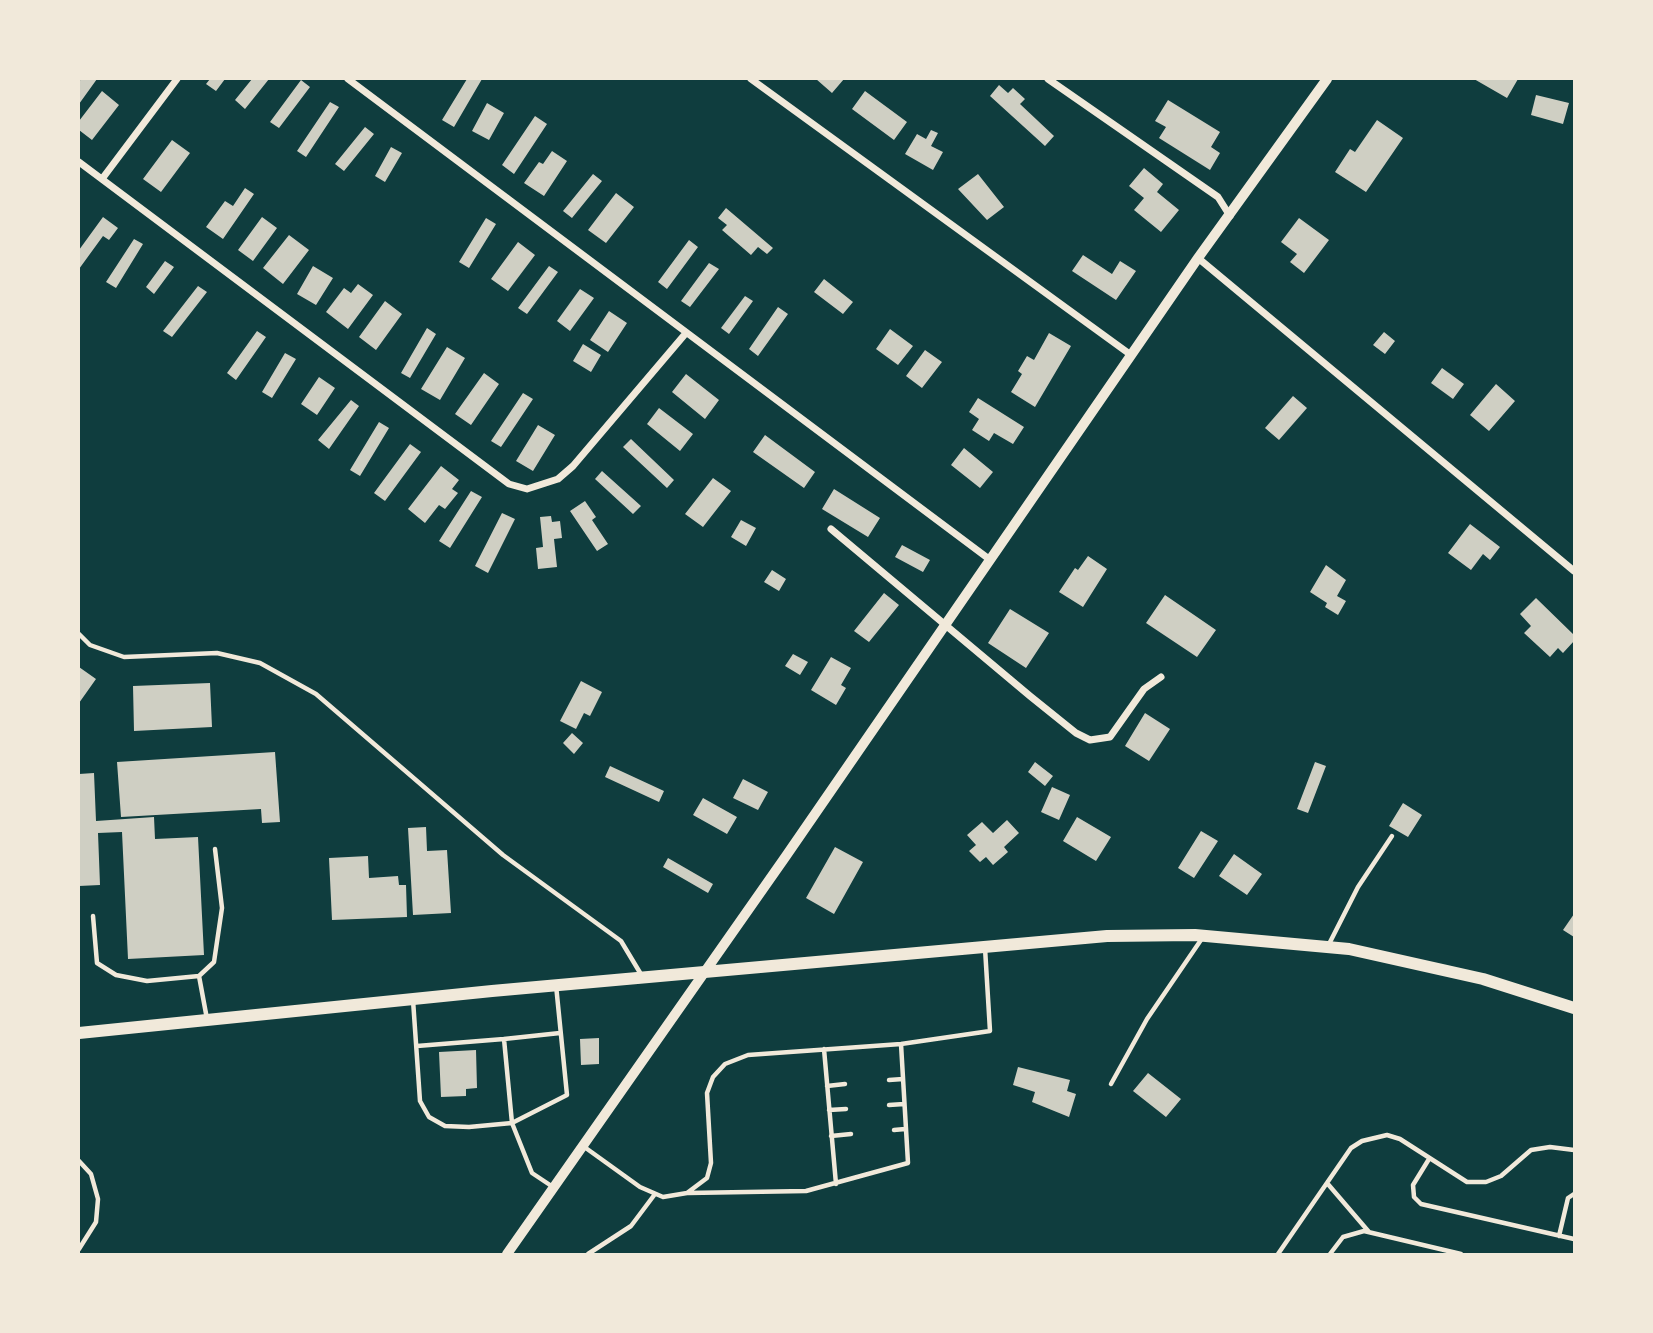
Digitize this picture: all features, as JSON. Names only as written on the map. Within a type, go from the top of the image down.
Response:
[{"type":"main road","points":[[79,1033],[703,971],[1107,936],[1204,936],[1327,946],[1446,969],[1574,1008]]},
{"type":"street","points":[[102,179],[177,79]]},
{"type":"street","points":[[348,79],[989,559]]},
{"type":"street","points":[[751,79],[1131,355]]},
{"type":"street","points":[[1048,79],[1218,197],[1230,216]]},
{"type":"street","points":[[507,1254],[786,856],[1198,258],[1327,79]]},
{"type":"street","points":[[79,162],[509,484],[527,489],[558,479],[573,466],[685,333]]},
{"type":"street","points":[[1198,258],[1574,571]]},
{"type":"street","points":[[831,528],[1076,733],[1090,740],[1110,737],[1143,689],[1161,677]]},
{"type":"lane","points":[[79,634],[90,645],[124,657],[217,653],[260,663],[316,694],[503,855],[621,941],[643,977]]},
{"type":"lane","points":[[1327,946],[1358,887],[1392,836]]},
{"type":"lane","points":[[93,916],[97,963],[116,975],[147,981],[199,976],[214,961],[222,908],[215,849]]},
{"type":"lane","points":[[1111,1084],[1162,996],[1204,936]]},
{"type":"lane","points":[[687,1193],[707,1178],[711,1163],[707,1093],[713,1077],[725,1064],[748,1055],[901,1044],[990,1031],[985,947]]},
{"type":"lane","points":[[199,976],[207,1020]]},
{"type":"lane","points":[[413,999],[420,1101],[429,1117],[446,1126],[469,1128],[512,1123],[566,1095],[556,985]]},
{"type":"lane","points":[[416,1046],[560,1033]]},
{"type":"lane","points":[[505,1039],[512,1123],[532,1173],[553,1187]]},
{"type":"lane","points":[[582,1145],[639,1187],[663,1197],[687,1193],[806,1191],[908,1163],[901,1044]]},
{"type":"lane","points":[[824,1049],[836,1184]]},
{"type":"lane","points":[[889,1080],[903,1079]]},
{"type":"lane","points":[[827,1086],[845,1084]]},
{"type":"lane","points":[[889,1105],[904,1104]]},
{"type":"lane","points":[[829,1110],[846,1109]]},
{"type":"lane","points":[[894,1130],[905,1129]]},
{"type":"lane","points":[[831,1136],[851,1134]]},
{"type":"lane","points":[[1278,1254],[1351,1148],[1374,1137],[1387,1135],[1400,1139],[1459,1179],[1478,1182],[1501,1176],[1531,1150],[1550,1147],[1574,1150]]},
{"type":"lane","points":[[1429,1159],[1413,1185],[1414,1197],[1421,1204],[1574,1239]]},
{"type":"lane","points":[[79,1161],[91,1174],[98,1199],[96,1222],[79,1249]]},
{"type":"lane","points":[[1327,1183],[1369,1232]]},
{"type":"lane","points":[[588,1254],[631,1226],[655,1194]]},
{"type":"lane","points":[[1559,1236],[1568,1198],[1574,1194]]},
{"type":"lane","points":[[1330,1254],[1343,1237],[1369,1232],[1461,1254]]},
{"type":"building","points":[[81,79],[97,79],[79,104],[79,82]]},
{"type":"building","points":[[210,79],[225,79],[216,91],[206,84]]},
{"type":"building","points":[[252,79],[269,79],[245,109],[235,100]]},
{"type":"building","points":[[467,79],[482,79],[454,127],[442,120]]},
{"type":"building","points":[[816,79],[844,79],[832,93]]},
{"type":"building","points":[[1474,79],[1518,79],[1507,98]]},
{"type":"building","points":[[301,80],[310,87],[279,128],[270,122]]},
{"type":"building","points":[[999,85],[1008,93],[1013,88],[1025,99],[1020,104],[1054,136],[1045,146],[990,96]]},
{"type":"building","points":[[102,91],[119,105],[92,140],[79,130],[79,121]]},
{"type":"building","points":[[865,91],[907,122],[894,140],[852,109]]},
{"type":"building","points":[[1536,95],[1569,103],[1563,124],[1531,115]]},
{"type":"building","points":[[1168,100],[1220,132],[1211,147],[1220,153],[1210,170],[1159,138],[1166,127],[1155,121]]},
{"type":"building","points":[[330,102],[339,107],[306,157],[297,151]]},
{"type":"building","points":[[487,103],[504,113],[489,140],[472,131]]},
{"type":"building","points":[[535,116],[547,124],[514,174],[502,165]]},
{"type":"building","points":[[1377,120],[1403,138],[1366,192],[1335,172],[1350,149],[1355,152]]},
{"type":"building","points":[[365,127],[374,134],[344,171],[335,164]]},
{"type":"building","points":[[931,130],[938,133],[931,146],[943,152],[933,170],[905,154],[917,134],[926,139]]},
{"type":"building","points":[[172,140],[190,153],[161,192],[143,179]]},
{"type":"building","points":[[391,147],[402,153],[385,182],[375,176]]},
{"type":"building","points":[[552,151],[567,161],[544,196],[524,183],[539,162],[543,164]]},
{"type":"building","points":[[1144,168],[1163,184],[1157,192],[1179,210],[1161,232],[1134,210],[1144,198],[1129,186]]},
{"type":"building","points":[[593,174],[602,181],[572,218],[563,211]]},
{"type":"building","points":[[978,174],[1004,207],[987,220],[958,189]]},
{"type":"building","points":[[245,188],[254,194],[223,239],[206,227],[225,201],[233,206]]},
{"type":"building","points":[[616,193],[634,207],[606,243],[588,230]]},
{"type":"building","points":[[726,208],[773,248],[767,254],[758,247],[751,255],[722,230],[727,225],[718,218]]},
{"type":"building","points":[[103,217],[118,228],[109,240],[103,236],[79,269],[79,250]]},
{"type":"building","points":[[262,217],[277,228],[253,261],[238,250]]},
{"type":"building","points":[[486,218],[496,224],[469,268],[459,262]]},
{"type":"building","points":[[1299,218],[1329,240],[1304,273],[1290,262],[1297,254],[1281,242]]},
{"type":"building","points":[[289,235],[309,250],[283,284],[263,268]]},
{"type":"building","points":[[134,239],[143,244],[116,288],[106,282]]},
{"type":"building","points":[[689,240],[698,247],[667,289],[658,282]]},
{"type":"building","points":[[518,242],[535,255],[508,291],[491,279]]},
{"type":"building","points":[[1083,255],[1112,274],[1120,261],[1136,271],[1116,300],[1072,271]]},
{"type":"building","points":[[165,261],[174,267],[154,294],[146,287]]},
{"type":"building","points":[[709,263],[719,269],[690,307],[681,301]]},
{"type":"building","points":[[313,266],[333,278],[316,305],[297,294]]},
{"type":"building","points":[[549,266],[558,272],[527,314],[518,308]]},
{"type":"building","points":[[824,279],[853,302],[843,314],[814,292]]},
{"type":"building","points":[[358,284],[373,295],[348,329],[326,312],[344,288],[351,293]]},
{"type":"building","points":[[198,286],[207,292],[172,337],[163,331]]},
{"type":"building","points":[[580,289],[594,298],[570,331],[557,321]]},
{"type":"building","points":[[745,296],[753,301],[729,334],[721,328]]},
{"type":"building","points":[[385,301],[402,314],[376,350],[359,337]]},
{"type":"building","points":[[778,307],[788,314],[758,356],[749,349]]},
{"type":"building","points":[[609,311],[627,323],[608,352],[590,340]]},
{"type":"building","points":[[427,328],[436,334],[410,378],[401,373]]},
{"type":"building","points":[[890,329],[913,346],[898,365],[876,349]]},
{"type":"building","points":[[257,331],[266,337],[236,380],[227,373]]},
{"type":"building","points":[[1384,332],[1395,341],[1385,354],[1373,345]]},
{"type":"building","points":[[1049,333],[1071,346],[1035,407],[1011,392],[1022,374],[1018,371],[1027,356],[1034,360]]},
{"type":"building","points":[[583,344],[601,355],[591,372],[573,361]]},
{"type":"building","points":[[447,347],[465,358],[440,400],[421,389]]},
{"type":"building","points":[[925,350],[942,362],[922,388],[906,376]]},
{"type":"building","points":[[285,353],[296,359],[272,398],[262,392]]},
{"type":"building","points":[[1442,368],[1464,384],[1453,399],[1431,383]]},
{"type":"building","points":[[484,373],[499,384],[471,425],[455,414]]},
{"type":"building","points":[[686,374],[719,400],[705,419],[672,392]]},
{"type":"building","points":[[319,377],[335,388],[317,415],[301,404]]},
{"type":"building","points":[[1496,384],[1515,401],[1489,431],[1470,415]]},
{"type":"building","points":[[523,393],[533,399],[501,447],[491,441]]},
{"type":"building","points":[[1293,396],[1307,408],[1279,440],[1265,428]]},
{"type":"building","points":[[978,398],[1024,427],[1013,444],[994,433],[989,441],[972,430],[979,419],[969,412]]},
{"type":"building","points":[[351,400],[359,406],[329,449],[318,440]]},
{"type":"building","points":[[659,408],[693,434],[680,451],[647,424]]},
{"type":"building","points":[[379,422],[389,428],[360,476],[350,470]]},
{"type":"building","points":[[538,425],[555,435],[533,471],[516,461]]},
{"type":"building","points":[[765,435],[815,472],[804,488],[753,452]]},
{"type":"building","points":[[631,439],[674,480],[667,488],[623,447]]},
{"type":"building","points":[[410,444],[421,452],[385,501],[374,493]]},
{"type":"building","points":[[964,448],[993,472],[980,488],[951,465]]},
{"type":"building","points":[[441,466],[459,480],[452,489],[458,493],[445,509],[439,505],[425,523],[408,509]]},
{"type":"building","points":[[602,471],[641,506],[633,514],[595,479]]},
{"type":"building","points":[[713,478],[731,491],[703,527],[685,514]]},
{"type":"building","points":[[834,489],[880,518],[868,537],[822,509]]},
{"type":"building","points":[[471,491],[482,497],[450,548],[439,541]]},
{"type":"building","points":[[585,501],[596,517],[592,520],[608,544],[597,551],[570,511]]},
{"type":"building","points":[[502,513],[515,519],[488,573],[475,566]]},
{"type":"building","points":[[551,516],[552,522],[560,521],[562,538],[554,539],[557,567],[538,569],[536,548],[543,547],[540,517]]},
{"type":"building","points":[[741,520],[756,528],[746,546],[731,537]]},
{"type":"building","points":[[1470,524],[1500,547],[1490,560],[1483,554],[1471,570],[1448,553]]},
{"type":"building","points":[[902,545],[930,560],[923,572],[895,557]]},
{"type":"building","points":[[1088,556],[1107,569],[1083,607],[1059,592],[1075,568],[1078,570]]},
{"type":"building","points":[[1326,565],[1346,580],[1337,596],[1346,601],[1338,615],[1325,607],[1327,603],[1310,592]]},
{"type":"building","points":[[772,570],[786,579],[779,591],[764,582]]},
{"type":"building","points":[[884,593],[899,605],[869,642],[854,631]]},
{"type":"building","points":[[1165,595],[1216,630],[1197,657],[1146,623]]},
{"type":"building","points":[[1536,598],[1574,635],[1574,641],[1563,653],[1558,648],[1550,657],[1524,633],[1531,626],[1520,614]]},
{"type":"building","points":[[1010,609],[1049,633],[1026,668],[988,643]]},
{"type":"building","points":[[793,654],[808,662],[800,675],[785,666]]},
{"type":"building","points":[[831,657],[851,668],[841,685],[846,688],[836,705],[811,690]]},
{"type":"building","points":[[79,667],[96,679],[79,703]]},
{"type":"building","points":[[581,681],[602,692],[590,716],[584,713],[576,729],[560,721]]},
{"type":"building","points":[[210,683],[212,727],[134,731],[133,686]]},
{"type":"building","points":[[1145,713],[1170,729],[1149,761],[1125,746]]},
{"type":"building","points":[[572,733],[583,743],[574,754],[563,743]]},
{"type":"building","points":[[275,752],[280,822],[262,823],[261,809],[121,817],[117,762]]},
{"type":"building","points":[[1035,762],[1053,776],[1045,786],[1028,772]]},
{"type":"building","points":[[1315,762],[1326,766],[1308,813],[1297,809]]},
{"type":"building","points":[[610,766],[664,791],[659,802],[605,777]]},
{"type":"building","points":[[94,773],[96,821],[154,817],[155,839],[198,837],[204,955],[128,959],[122,832],[98,833],[100,885],[79,886],[79,774]]},
{"type":"building","points":[[743,779],[768,792],[758,810],[733,798]]},
{"type":"building","points":[[1052,787],[1070,795],[1059,820],[1041,812]]},
{"type":"building","points":[[703,798],[737,817],[727,834],[693,815]]},
{"type":"building","points":[[1403,803],[1422,815],[1408,837],[1389,826]]},
{"type":"building","points":[[1077,817],[1111,837],[1096,861],[1063,841]]},
{"type":"building","points":[[1007,820],[1019,833],[1004,847],[1008,852],[993,865],[986,857],[980,862],[969,851],[976,845],[967,835],[982,822],[993,833]]},
{"type":"building","points":[[426,827],[427,851],[447,850],[451,913],[413,915],[408,828]]},
{"type":"building","points":[[1201,831],[1218,841],[1194,878],[1178,868]]},
{"type":"building","points":[[835,847],[863,862],[834,914],[806,898]]},
{"type":"building","points":[[1234,854],[1262,874],[1247,895],[1219,876]]},
{"type":"building","points":[[368,856],[369,878],[398,876],[399,885],[406,885],[407,917],[332,920],[329,858]]},
{"type":"building","points":[[668,858],[713,884],[708,893],[663,867]]},
{"type":"building","points":[[1574,914],[1574,937],[1563,930]]},
{"type":"building","points":[[599,1038],[599,1064],[581,1065],[580,1039]]},
{"type":"building","points":[[476,1050],[477,1088],[466,1089],[466,1096],[441,1097],[439,1052]]},
{"type":"building","points":[[1018,1067],[1070,1080],[1067,1091],[1076,1094],[1069,1117],[1032,1102],[1035,1092],[1013,1085]]},
{"type":"building","points":[[1148,1073],[1181,1099],[1166,1117],[1133,1091]]}]
